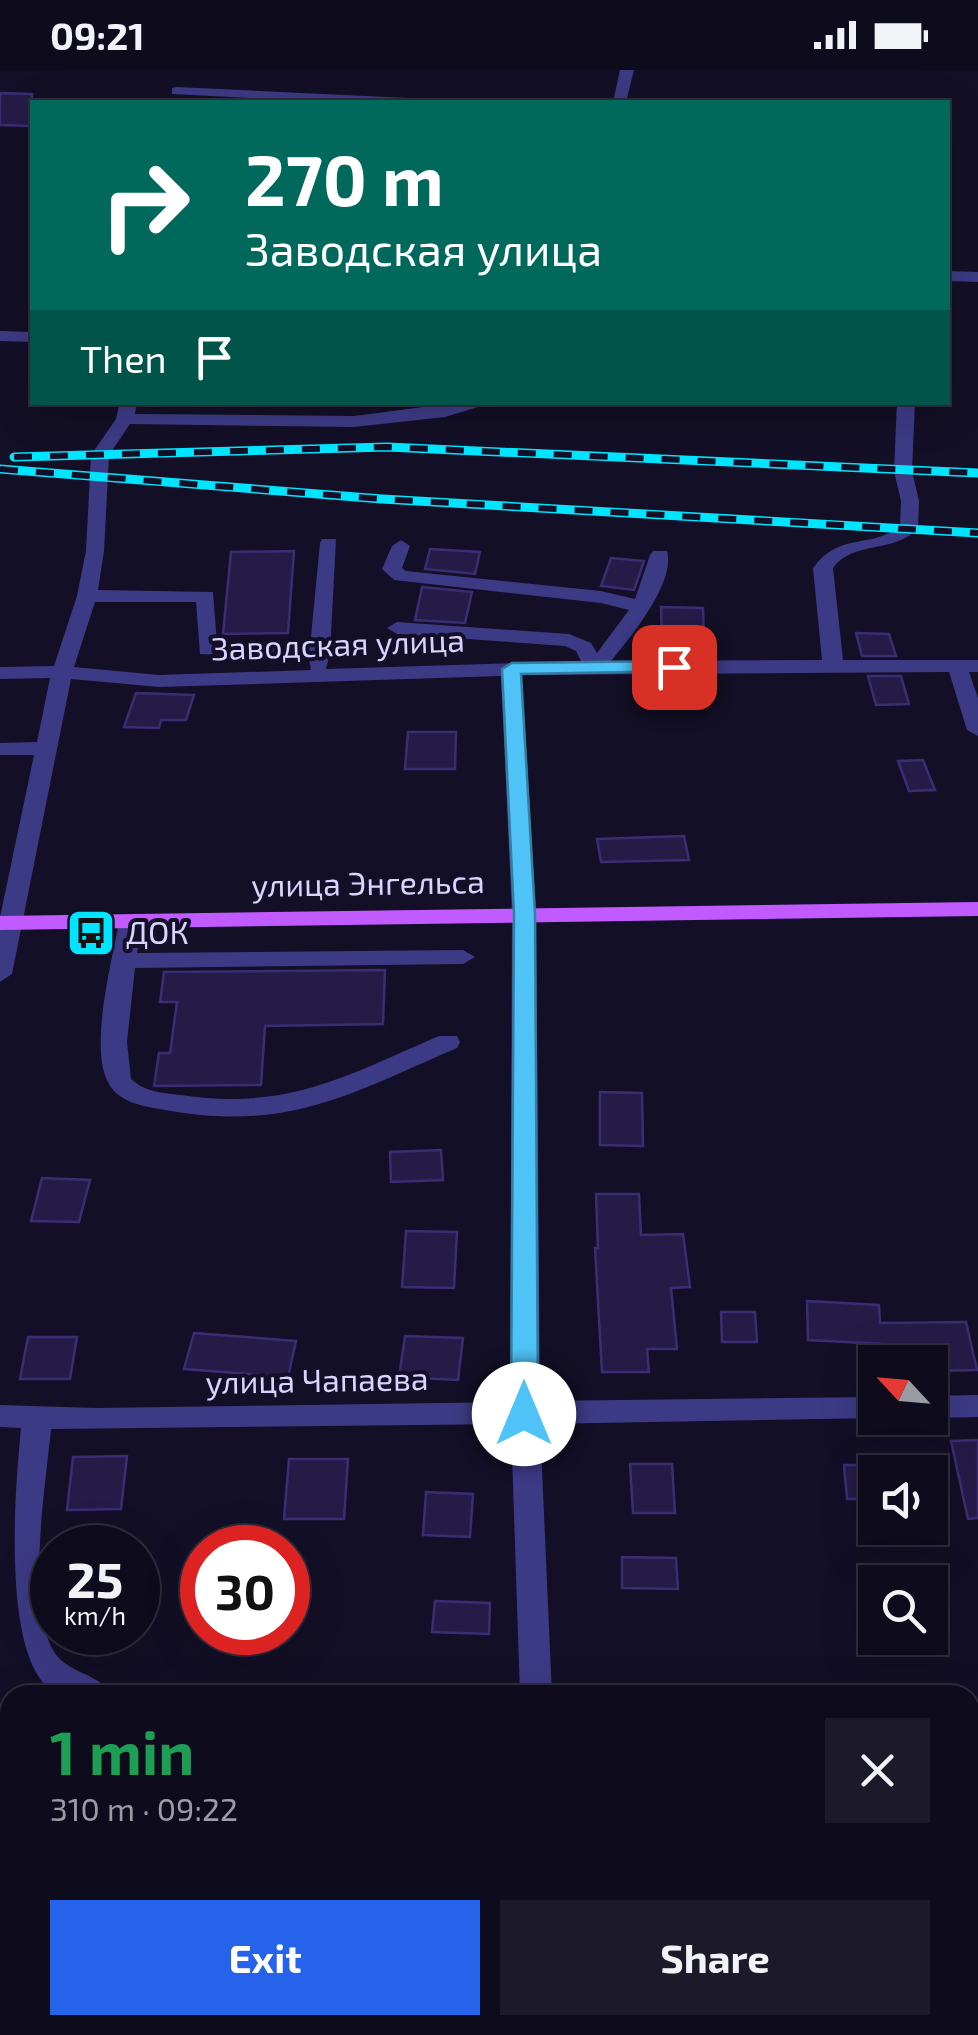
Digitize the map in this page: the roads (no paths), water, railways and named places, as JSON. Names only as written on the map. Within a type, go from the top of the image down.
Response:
[{"type":"main road","name":"улица Энгельса","points":[[5,923],[978,909]]},
{"type":"street","points":[[620,100],[627,70]]},
{"type":"street","points":[[176,90],[369,100]]},
{"type":"street","points":[[950,276],[978,277]]},
{"type":"street","points":[[0,336],[30,338]]},
{"type":"street","points":[[0,974],[5,923],[62,672],[87,596],[95,552],[100,455],[127,411],[372,420],[426,416],[473,405]]},
{"type":"street","points":[[833,666],[823,568],[826,561],[847,547],[902,535],[909,528],[910,501],[903,471],[906,405]]},
{"type":"street","points":[[317,676],[329,543]]},
{"type":"street","points":[[401,546],[392,569],[402,576],[601,598],[638,606]]},
{"type":"street","points":[[397,628],[569,640],[584,647],[594,667],[623,636],[653,584],[660,555]]},
{"type":"street","points":[[87,596],[206,596],[206,650],[320,653]]},
{"type":"street","points":[[967,666],[978,730]]},
{"type":"street","name":"Заводская улица","points":[[0,673],[62,672],[140,682],[594,667],[967,666]]},
{"type":"street","points":[[512,669],[524,914],[524,1414],[536,1685]]},
{"type":"street","points":[[0,749],[46,748]]},
{"type":"street","points":[[131,922],[117,1074],[123,1086],[135,1095],[209,1108],[268,1108],[344,1086],[448,1042]]},
{"type":"street","points":[[126,962],[463,957]]},
{"type":"street","points":[[948,1407],[978,1406]]},
{"type":"street","name":"улица Чапаева","points":[[0,1416],[858,1408]]},
{"type":"street","points":[[37,1417],[22,1599],[30,1638],[45,1667],[71,1685]]},
{"type":"railway","points":[[14,457],[387,447],[978,473]]},
{"type":"railway","points":[[0,469],[382,499],[978,533]]},
{"type":"place","name":"ДОК","points":[[91,933]]}]
